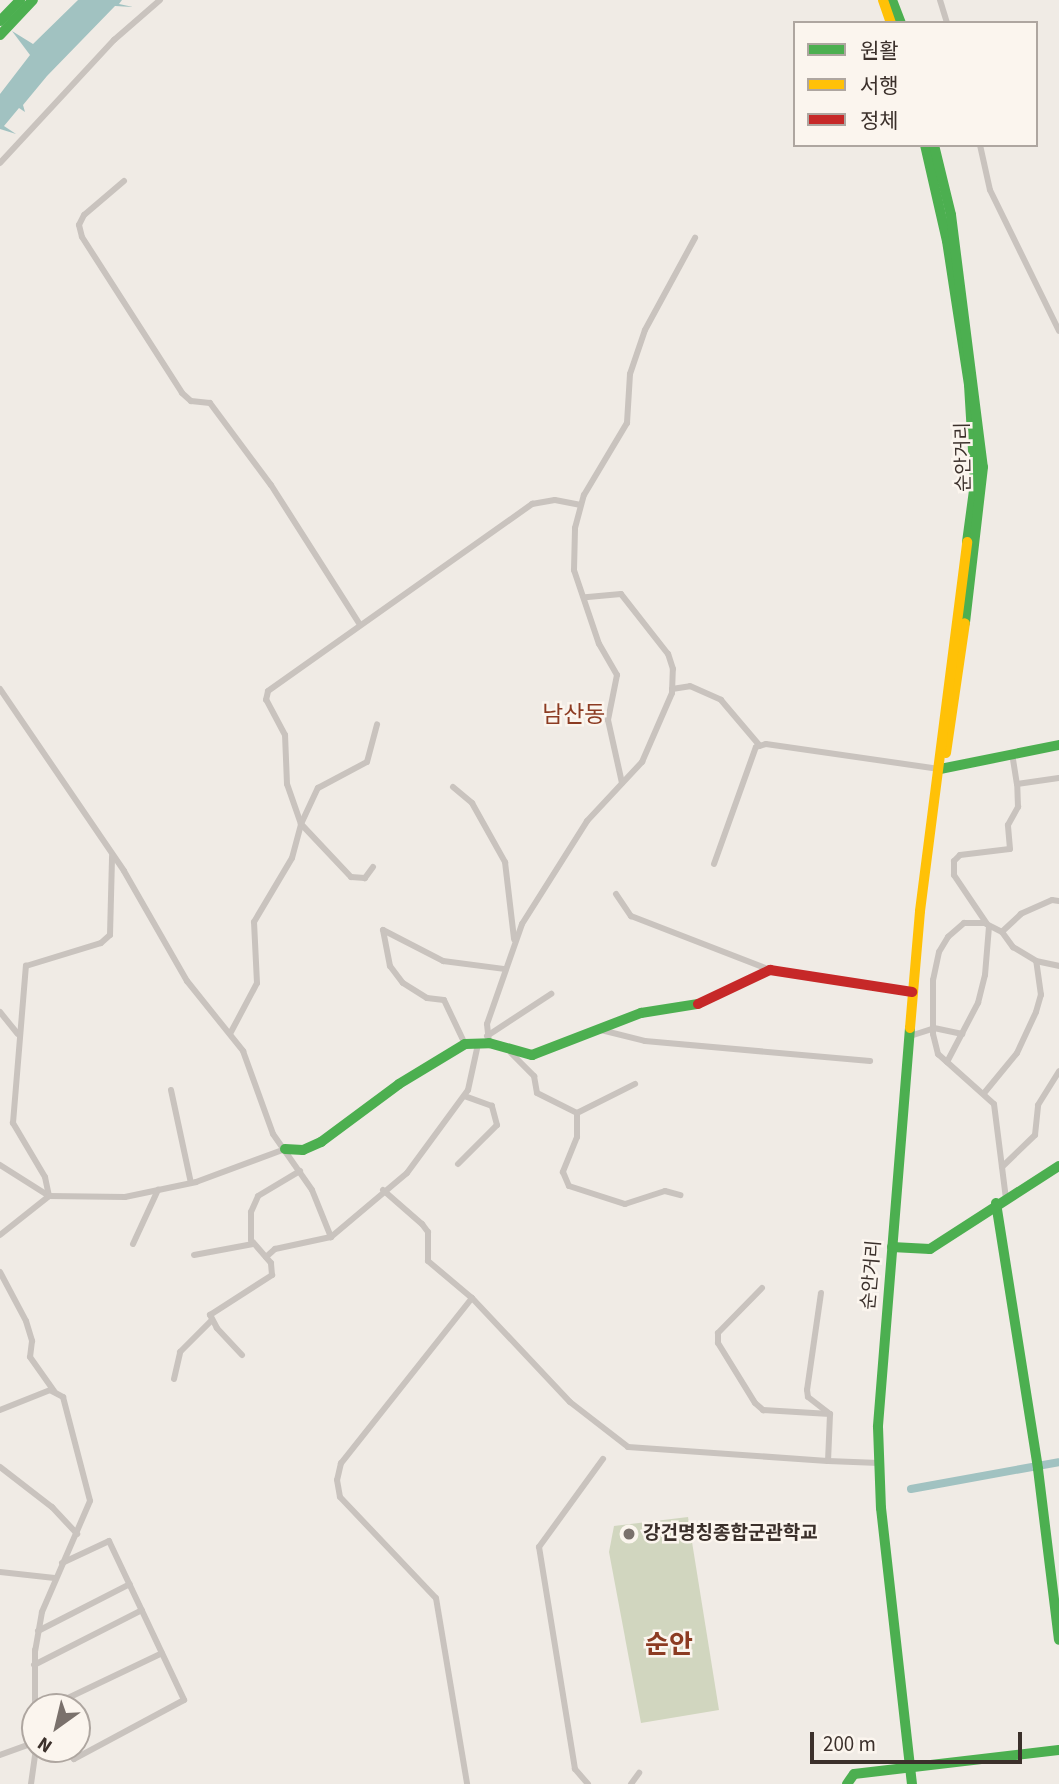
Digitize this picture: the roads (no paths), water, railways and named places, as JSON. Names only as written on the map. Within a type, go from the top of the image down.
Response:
[{"type":"main road","points":[[0,21],[20,0]]},
{"type":"main road","points":[[0,35],[33,0]]},
{"type":"main road","points":[[883,0],[890,21]]},
{"type":"main road","points":[[892,0],[900,21]]},
{"type":"main road","name":"순안거리","points":[[912,1784],[878,1463],[912,992],[975,456],[947,241],[925,147]]},
{"type":"main road","name":"순안거리","points":[[934,147],[951,215],[970,340],[983,467],[951,741],[940,769]]},
{"type":"main road","points":[[940,769],[1059,746]]},
{"type":"main road","points":[[285,1149],[303,1150],[321,1142],[417,1072],[465,1044],[485,1041],[511,1053],[540,1054],[654,1009],[707,1003],[769,970],[912,992]]},
{"type":"main road","points":[[892,1247],[930,1249],[1059,1166]]},
{"type":"main road","points":[[1001,1201],[1038,1465],[1059,1640]]},
{"type":"main road","points":[[847,1784],[854,1774],[1059,1750]]},
{"type":"street","points":[[0,163],[114,40],[160,0]]},
{"type":"street","points":[[940,0],[946,21]]},
{"type":"street","points":[[981,147],[990,190],[1059,331]]},
{"type":"street","points":[[124,181],[81,219],[82,237],[182,393],[191,401],[210,403],[271,485],[359,623]]},
{"type":"street","points":[[622,783],[608,720],[616,669],[599,644],[571,559],[580,505],[627,424],[630,374],[645,330],[695,238]]},
{"type":"street","points":[[373,867],[365,878],[351,877],[301,824],[287,785],[284,729],[266,696],[272,686],[359,623],[532,504],[555,500],[580,505]]},
{"type":"street","points":[[267,1256],[275,1249],[331,1237],[413,1166],[465,1096],[485,1041],[514,941],[582,828],[647,754],[672,689],[673,669],[663,645],[621,594],[585,597]]},
{"type":"street","points":[[672,689],[690,686],[720,700],[760,746],[940,769]]},
{"type":"street","points":[[0,689],[113,854],[187,981],[231,1032],[253,1070],[273,1134],[300,1171],[321,1208],[331,1237]]},
{"type":"street","points":[[231,1032],[257,984],[254,922],[292,858],[301,824],[318,788],[367,762],[377,724]]},
{"type":"street","points":[[714,864],[750,755],[760,746]]},
{"type":"street","points":[[947,1062],[962,1034],[985,975],[988,925],[954,875],[954,861],[960,855],[1010,849],[1008,825],[1018,807],[1012,753]]},
{"type":"street","points":[[1017,784],[1059,778]]},
{"type":"street","points":[[453,787],[472,803],[505,862],[514,941]]},
{"type":"street","points":[[49,1196],[45,1177],[12,1123],[26,966],[101,943],[110,935],[113,854]]},
{"type":"street","points":[[615,894],[631,916],[769,970]]},
{"type":"street","points":[[1002,932],[1021,914],[1052,900],[1059,901]]},
{"type":"street","points":[[1001,1201],[1003,1167],[994,1104],[985,1092],[938,1054],[934,1028],[933,980],[939,952],[964,923],[988,925],[1002,932],[1013,947],[1036,961],[1059,966]]},
{"type":"street","points":[[465,1044],[444,1000],[427,998],[403,983],[390,966],[383,930],[443,961],[505,969]]},
{"type":"street","points":[[985,1092],[1017,1053],[1036,1012],[1041,995],[1036,961]]},
{"type":"street","points":[[485,1041],[551,994]]},
{"type":"street","points":[[0,1012],[18,1034]]},
{"type":"street","points":[[910,1036],[934,1028],[962,1034]]},
{"type":"street","points":[[600,1030],[645,1041],[870,1061]]},
{"type":"street","points":[[511,1053],[534,1076],[537,1093],[577,1113]]},
{"type":"street","points":[[1003,1167],[1035,1135],[1038,1105],[1059,1071]]},
{"type":"street","points":[[577,1113],[635,1084]]},
{"type":"street","points":[[172,1090],[191,1183]]},
{"type":"street","points":[[458,1164],[497,1125],[492,1106],[465,1096]]},
{"type":"street","points":[[577,1113],[577,1137],[564,1166],[563,1179],[569,1186],[625,1204],[665,1191],[680,1195]]},
{"type":"street","points":[[0,1165],[49,1196],[125,1197],[191,1183],[285,1149]]},
{"type":"street","points":[[242,1355],[210,1315],[272,1275],[267,1256],[253,1244],[251,1212],[258,1196],[300,1171]]},
{"type":"street","points":[[133,1244],[158,1190]]},
{"type":"street","points":[[383,1191],[428,1232],[428,1261],[472,1298],[570,1402],[628,1447],[878,1463]]},
{"type":"street","points":[[0,1236],[49,1196]]},
{"type":"street","points":[[194,1255],[253,1244]]},
{"type":"street","points":[[0,1272],[26,1321],[30,1357],[67,1406],[90,1496],[77,1534],[55,1578],[38,1631],[34,1665],[35,1693]]},
{"type":"street","points":[[762,1288],[718,1333],[718,1343],[763,1410],[830,1414]]},
{"type":"street","points":[[821,1293],[807,1390],[808,1397],[830,1414]]},
{"type":"street","points":[[467,1784],[436,1598],[340,1497],[337,1480],[341,1463],[472,1298]]},
{"type":"street","points":[[174,1379],[180,1352],[212,1320]]},
{"type":"street","points":[[0,1410],[54,1391]]},
{"type":"street","points":[[828,1461],[830,1414]]},
{"type":"street","points":[[588,1784],[575,1769],[539,1548],[603,1459]]},
{"type":"street","points":[[0,1467],[52,1507],[77,1534]]},
{"type":"street","points":[[62,1563],[110,1541],[184,1700],[91,1750]]},
{"type":"street","points":[[0,1572],[55,1578]]},
{"type":"street","points":[[38,1631],[130,1584]]},
{"type":"street","points":[[34,1665],[142,1610]]},
{"type":"street","points":[[78,1693],[162,1653]]},
{"type":"street","points":[[0,1755],[21,1747]]},
{"type":"street","points":[[31,1784],[34,1763]]},
{"type":"street","points":[[631,1784],[639,1773]]},
{"type":"water","points":[[78,0],[122,0],[119,4],[133,7],[115,6],[47,76],[23,105],[25,112],[19,108],[4,126],[16,134],[0,129],[0,94],[30,55],[12,31],[33,44]]},
{"type":"waterway","points":[[911,1489],[1059,1462]]},
{"type":"place","name":"강건명칭종합군관학교","points":[[629,1534]]},
{"type":"district","name":"남산동","points":[[574,715]]},
{"type":"district","name":"순안","points":[[669,1645]]}]
